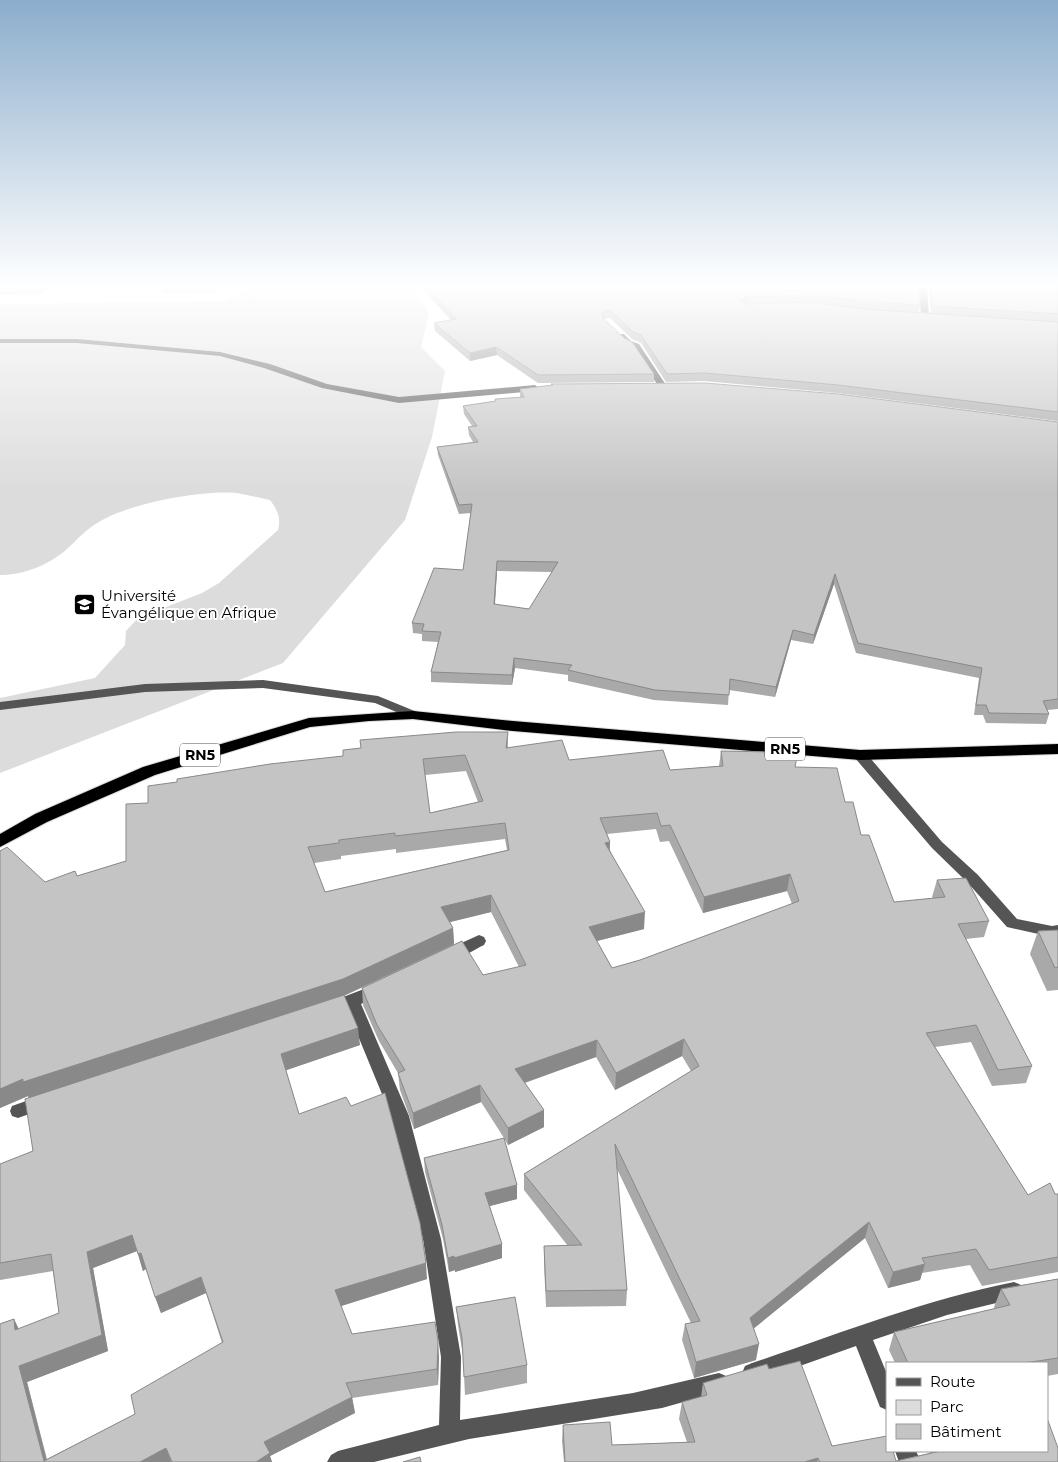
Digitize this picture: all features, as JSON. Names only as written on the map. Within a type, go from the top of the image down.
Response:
[{"type":"highway","name":"RN5","points":[[0,841],[41,818],[149,771],[309,723],[413,715],[513,726],[860,755],[1058,749]]},
{"type":"street","points":[[229,356],[267,366],[325,386],[399,400],[542,388]]},
{"type":"street","points":[[643,356],[662,385]]},
{"type":"street","points":[[0,706],[144,688],[263,684],[378,700],[413,715]]},
{"type":"street","points":[[860,755],[937,845],[973,879],[1012,923],[1052,932],[1058,930]]},
{"type":"street","points":[[434,963],[479,941]]},
{"type":"street","points":[[316,1013],[352,1001],[388,984]]},
{"type":"street","points":[[352,1001],[400,1116],[432,1240],[451,1357],[449,1433]]},
{"type":"street","points":[[18,1111],[54,1099]]},
{"type":"street","points":[[338,1462],[406,1441],[487,1425],[645,1401],[695,1390],[794,1360],[907,1317],[966,1300],[1030,1288]]},
{"type":"street","points":[[861,1334],[886,1397]]},
{"type":"green space","points":[[0,356],[430,356],[445,371],[432,437],[405,520],[283,663],[0,773],[0,698],[95,678],[125,645],[126,631],[138,618],[202,593],[219,583],[278,530],[279,518],[270,500],[237,493],[205,494],[166,499],[112,515],[86,531],[60,555],[36,568],[9,575],[0,575]]},
{"type":"building","points":[[510,356],[642,356],[654,374],[538,375]]},
{"type":"building","points":[[655,356],[1058,356],[1058,412],[838,385],[705,373],[667,374]]},
{"type":"building","points":[[705,383],[838,394],[1058,422],[1058,699],[1043,701],[1049,714],[989,713],[986,705],[976,705],[982,668],[858,643],[835,574],[814,635],[793,630],[776,687],[730,679],[729,695],[655,690],[568,670],[572,665],[514,658],[512,675],[431,672],[441,632],[422,631],[424,624],[412,623],[434,568],[463,570],[472,504],[459,505],[437,447],[478,442],[468,427],[477,426],[463,406],[496,401],[495,399],[524,397],[520,389],[553,385],[551,384]],"holes":[[[497,561],[558,562],[529,609],[494,604]]]},
{"type":"building","points":[[456,732],[508,732],[506,748],[562,740],[569,760],[663,750],[670,770],[723,766],[721,751],[772,752],[775,743],[799,747],[795,767],[837,768],[845,802],[853,802],[861,835],[869,835],[894,902],[945,897],[937,880],[966,878],[989,921],[958,924],[1032,1066],[998,1070],[976,1025],[926,1033],[1028,1195],[1050,1183],[1055,1194],[1058,1194],[1058,1257],[989,1270],[976,1249],[922,1258],[925,1264],[893,1272],[869,1222],[750,1318],[759,1344],[696,1362],[685,1324],[700,1321],[615,1144],[627,1290],[546,1291],[544,1246],[582,1245],[524,1174],[699,1066],[684,1039],[616,1073],[597,1040],[515,1069],[544,1110],[508,1128],[480,1085],[413,1113],[398,1073],[405,1070],[377,1025],[362,988],[462,941],[483,975],[526,965],[491,895],[441,907],[453,928],[343,979],[23,1082],[23,1079],[0,1089],[0,851],[7,847],[45,882],[75,871],[77,876],[126,861],[126,804],[148,803],[148,786],[177,782],[177,779],[270,764],[343,756],[343,750],[361,748],[360,740]],"holes":[[[465,755],[483,801],[430,813],[423,759]],[[657,813],[661,826],[670,825],[704,897],[790,874],[799,901],[640,960],[612,968],[589,927],[645,912],[605,843],[610,842],[600,818]],[[505,823],[509,850],[325,892],[308,847],[339,843],[339,840],[395,833],[395,836]]]},
{"type":"building","points":[[1058,930],[1058,967],[1055,968],[1038,931]]},
{"type":"building","points":[[344,995],[358,1028],[281,1054],[299,1114],[346,1097],[351,1106],[385,1093],[420,1223],[426,1263],[335,1290],[352,1334],[435,1322],[438,1341],[437,1369],[346,1383],[352,1397],[264,1442],[270,1453],[256,1462],[172,1462],[166,1448],[140,1462],[0,1462],[0,1324],[14,1319],[15,1330],[59,1313],[51,1254],[0,1263],[0,1164],[33,1151],[25,1099]],"holes":[[[132,1235],[138,1254],[141,1253],[155,1297],[201,1277],[223,1342],[131,1395],[135,1414],[44,1461],[19,1366],[102,1335],[87,1252]]]},
{"type":"building","points":[[504,1138],[517,1185],[485,1193],[502,1244],[454,1258],[454,1256],[448,1258],[442,1225],[424,1158]]},
{"type":"building","points":[[1058,1279],[1058,1358],[1031,1362],[908,1362],[894,1332],[1010,1305],[1001,1289]]},
{"type":"building","points":[[515,1297],[527,1365],[464,1377],[462,1338],[456,1307]]},
{"type":"building","points":[[800,1361],[832,1446],[886,1436],[886,1452],[893,1452],[896,1461],[936,1452],[1048,1452],[1048,1421],[1058,1448],[1058,1462],[820,1462],[818,1458],[804,1462],[565,1462],[563,1425],[610,1422],[612,1445],[695,1442],[682,1402],[707,1395],[703,1383],[767,1364],[769,1369]]},
{"type":"building","points":[[420,1457],[421,1462],[403,1462]]},
{"type":"place","name":"Université Évangélique en Afrique","points":[[85,605]]}]
